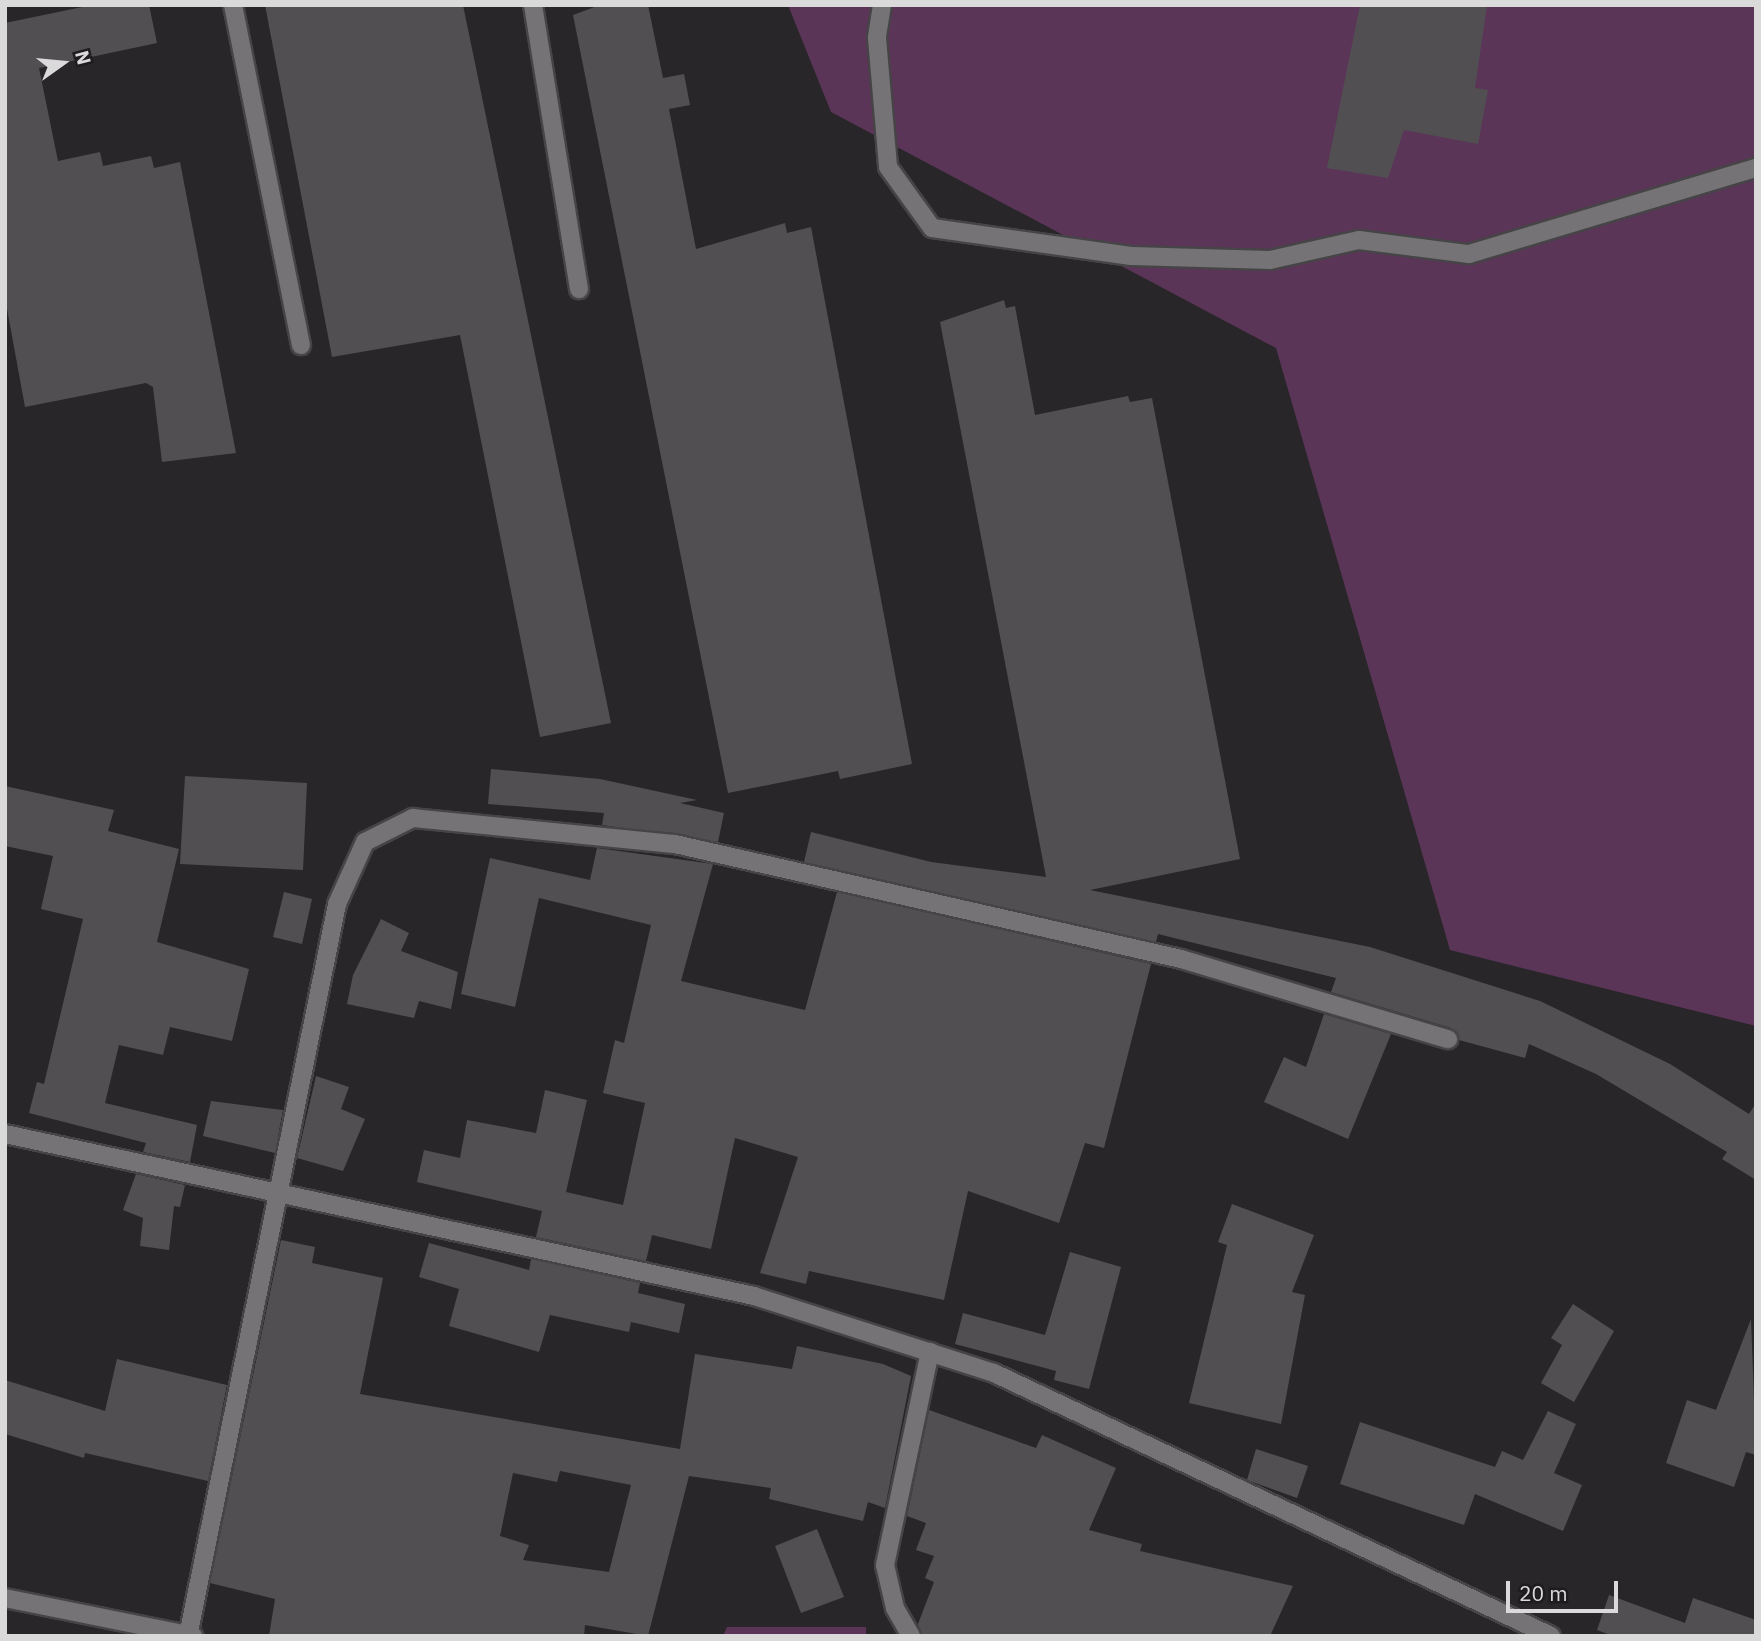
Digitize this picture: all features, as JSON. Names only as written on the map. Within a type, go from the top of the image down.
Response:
[{"type":"street","points":[[233,5],[301,345]]},
{"type":"street","points":[[533,5],[579,289]]},
{"type":"street","points":[[882,5],[877,38],[888,167],[932,228],[1131,256],[1270,260],[1359,240],[1469,254],[1756,168]]},
{"type":"street","points":[[5,1598],[190,1635],[282,1191],[337,904],[365,842],[413,818],[675,844],[1181,959],[1448,1039]]},
{"type":"street","points":[[5,1134],[282,1191],[754,1296],[930,1352],[994,1373],[1550,1636]]},
{"type":"street","points":[[911,1636],[895,1608],[885,1565],[930,1352]]},
{"type":"shaded area","points":[[788,5],[1756,5],[1756,1026],[1450,950],[1276,348],[831,112]]},
{"type":"shaded area","points":[[727,1627],[866,1627],[866,1636],[723,1636]]},
{"type":"building","points":[[92,5],[149,5],[157,43],[39,68],[58,161],[100,152],[103,166],[151,156],[154,168],[180,162],[236,453],[162,462],[153,387],[146,383],[25,407],[5,298],[5,23]]},
{"type":"building","points":[[265,5],[463,5],[611,723],[540,737],[460,335],[332,357]]},
{"type":"building","points":[[600,5],[648,5],[663,78],[684,74],[690,105],[669,109],[696,249],[785,223],[787,233],[811,227],[912,764],[840,779],[838,771],[728,793],[573,15]]},
{"type":"building","points":[[1360,5],[1487,5],[1475,88],[1488,90],[1478,144],[1404,130],[1388,178],[1327,168]]},
{"type":"building","points":[[1004,300],[1006,308],[1015,306],[1035,415],[1128,396],[1130,402],[1152,398],[1240,859],[1090,890],[1370,947],[1540,1001],[1670,1064],[1749,1114],[1756,1103],[1756,1180],[1722,1159],[1727,1152],[1596,1074],[1529,1044],[1525,1058],[1459,1040],[1451,1028],[1331,992],[1336,978],[1158,934],[1156,942],[804,862],[811,832],[931,862],[1046,877],[940,322]]},
{"type":"building","points":[[491,769],[600,779],[697,800],[680,803],[724,813],[718,842],[602,825],[604,813],[488,804]]},
{"type":"building","points":[[185,776],[307,783],[303,870],[180,864]]},
{"type":"building","points":[[5,786],[114,810],[108,831],[179,849],[157,942],[249,969],[232,1041],[170,1027],[163,1055],[119,1045],[105,1103],[197,1125],[190,1162],[143,1152],[146,1143],[29,1113],[37,1082],[44,1084],[83,919],[41,909],[53,856],[5,846]]},
{"type":"building","points":[[597,848],[713,864],[681,981],[805,1010],[837,892],[1151,964],[1104,1148],[1085,1143],[1059,1223],[968,1191],[944,1300],[809,1271],[806,1284],[760,1273],[798,1157],[735,1138],[711,1249],[652,1235],[646,1261],[536,1237],[542,1211],[417,1182],[424,1150],[460,1158],[467,1120],[536,1133],[545,1090],[587,1100],[566,1192],[623,1205],[645,1103],[603,1093],[615,1040],[624,1043],[651,925],[539,898],[515,1007],[461,994],[490,858],[590,880]]},
{"type":"building","points":[[284,892],[312,899],[302,944],[273,937]]},
{"type":"building","points":[[381,919],[409,933],[401,951],[458,972],[451,1009],[419,1001],[414,1018],[347,1004],[353,975]]},
{"type":"building","points":[[1324,1014],[1391,1034],[1348,1139],[1264,1102],[1284,1057],[1306,1067]]},
{"type":"building","points":[[316,1076],[349,1087],[341,1109],[365,1119],[343,1171],[297,1158]]},
{"type":"building","points":[[211,1101],[283,1110],[275,1153],[203,1136]]},
{"type":"building","points":[[136,1174],[185,1185],[180,1207],[174,1206],[169,1250],[140,1246],[143,1218],[123,1210]]},
{"type":"building","points":[[1232,1204],[1314,1235],[1292,1292],[1305,1295],[1281,1424],[1189,1403],[1227,1245],[1218,1242]]},
{"type":"building","points":[[281,1240],[315,1247],[312,1263],[383,1278],[360,1394],[680,1449],[695,1354],[792,1369],[797,1346],[883,1364],[911,1376],[885,1508],[868,1502],[863,1521],[769,1499],[771,1488],[689,1476],[648,1636],[585,1625],[584,1636],[269,1636],[275,1599],[210,1583]],"holes":[[[560,1471],[631,1485],[609,1572],[523,1560],[529,1545],[500,1536],[513,1473],[557,1482]]]},
{"type":"building","points":[[429,1243],[529,1270],[531,1259],[640,1283],[638,1293],[685,1304],[679,1333],[631,1322],[629,1332],[550,1315],[539,1352],[449,1326],[459,1289],[419,1277]]},
{"type":"building","points":[[1070,1252],[1121,1267],[1089,1389],[1054,1380],[1056,1371],[955,1344],[963,1313],[1045,1335]]},
{"type":"building","points":[[1573,1304],[1614,1331],[1574,1402],[1541,1383],[1562,1345],[1551,1338]]},
{"type":"building","points":[[1751,1319],[1756,1455],[1746,1452],[1734,1487],[1666,1463],[1687,1400],[1716,1410]]},
{"type":"building","points":[[117,1359],[227,1385],[208,1481],[85,1453],[84,1458],[5,1434],[5,1380],[105,1411]]},
{"type":"building","points":[[929,1410],[1036,1448],[1042,1435],[1116,1468],[1089,1530],[1142,1544],[1140,1551],[1293,1586],[1270,1636],[922,1636],[918,1624],[934,1582],[925,1578],[934,1556],[916,1550],[926,1523],[907,1516]]},
{"type":"building","points":[[1548,1411],[1576,1424],[1554,1473],[1582,1485],[1563,1531],[1475,1494],[1464,1525],[1340,1484],[1360,1422],[1495,1467],[1502,1451],[1523,1460]]},
{"type":"building","points":[[1256,1449],[1308,1466],[1297,1498],[1247,1480]]},
{"type":"building","points":[[817,1529],[844,1597],[801,1613],[775,1546]]},
{"type":"building","points":[[1609,1595],[1685,1623],[1693,1598],[1756,1620],[1756,1636],[1613,1636],[1597,1630]]}]
